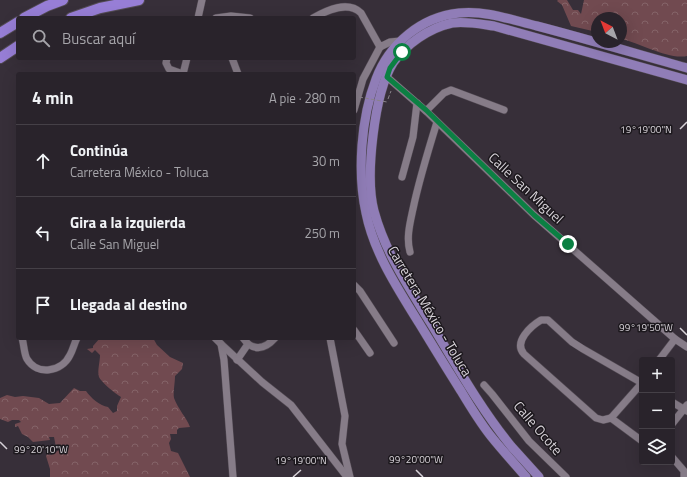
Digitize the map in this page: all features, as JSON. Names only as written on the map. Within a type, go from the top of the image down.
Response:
[{"type":"highway","points":[[28,16],[46,6],[63,0]]},
{"type":"highway","points":[[74,16],[100,8],[139,0]]},
{"type":"highway","points":[[0,32],[16,23]]},
{"type":"highway","points":[[0,58],[16,47]]},
{"type":"main road","name":"Carretera México - Toluca","points":[[526,477],[489,434],[434,347],[383,261],[368,222],[364,202],[362,161],[363,138],[372,88],[381,65],[400,41],[418,28],[441,17],[461,13],[485,14],[566,34],[687,68]]},
{"type":"main road","name":"Carretera México - Toluca","points":[[539,477],[511,445],[485,410],[408,285],[385,243],[372,198],[371,169],[376,118],[387,77],[397,58],[414,41],[441,26],[460,22],[494,26],[687,80]]},
{"type":"street","points":[[198,16],[202,0]]},
{"type":"street","points":[[317,16],[333,7],[352,6],[357,8],[380,47]]},
{"type":"street","points":[[356,103],[363,79],[380,47],[390,42],[400,41]]},
{"type":"street","points":[[167,60],[166,63],[169,69],[177,72]]},
{"type":"street","points":[[184,72],[186,60]]},
{"type":"street","points":[[233,60],[237,72]]},
{"type":"street","name":"Calle San Miguel","points":[[387,77],[426,110],[534,215],[675,339],[687,347]]},
{"type":"street","points":[[426,110],[444,93],[451,90],[504,110]]},
{"type":"street","points":[[402,177],[413,137],[417,103]]},
{"type":"street","points":[[410,252],[408,242],[410,222],[417,191],[437,122]]},
{"type":"street","points":[[356,287],[394,343]]},
{"type":"street","points":[[639,381],[577,346],[548,320],[541,320],[536,323],[521,340],[520,348],[524,354],[596,418],[603,420],[611,418],[639,386]]},
{"type":"street","points":[[356,333],[370,353]]},
{"type":"street","points":[[661,357],[675,339]]},
{"type":"street","points":[[22,340],[26,359],[34,367],[42,370],[50,370],[61,366],[70,356],[76,340]]},
{"type":"street","points":[[237,360],[245,341],[255,348],[270,344],[273,340]]},
{"type":"street","points":[[330,340],[345,416],[342,444],[348,477]]},
{"type":"street","points":[[218,341],[237,360],[291,405],[348,477]]},
{"type":"street","points":[[218,341],[224,360],[233,477]]},
{"type":"street","name":"Calle Ocote","points":[[484,385],[529,441],[566,477]]},
{"type":"street","points":[[675,404],[686,409],[675,421]]},
{"type":"street","points":[[611,418],[639,439]]},
{"type":"street","points":[[675,460],[684,471],[684,477]]},
{"type":"path","points":[[359,97],[387,102]]},
{"type":"green space","points":[[567,0],[573,10],[578,10],[581,14],[584,0],[687,0],[687,56],[671,56],[627,40],[627,12],[591,12],[591,31],[571,26],[562,5],[557,1]]},
{"type":"green space","points":[[98,340],[154,340],[157,345],[170,357],[183,363],[182,369],[175,376],[174,398],[190,427],[179,428],[177,430],[177,434],[170,434],[171,439],[169,443],[171,451],[178,453],[190,477],[50,477],[50,469],[46,456],[47,454],[51,455],[59,450],[56,447],[54,437],[49,437],[50,440],[33,442],[22,434],[18,426],[15,427],[15,424],[21,422],[19,420],[12,420],[8,422],[0,419],[0,398],[7,395],[15,397],[23,396],[39,398],[49,404],[60,403],[74,388],[80,391],[86,391],[96,401],[108,407],[113,413],[117,411],[117,406],[121,397],[106,385],[99,377],[98,369],[100,355],[95,350],[92,353],[87,349],[93,348]]},
{"type":"route","points":[[402,52],[390,68],[387,77],[426,110],[501,184],[568,244]]}]
